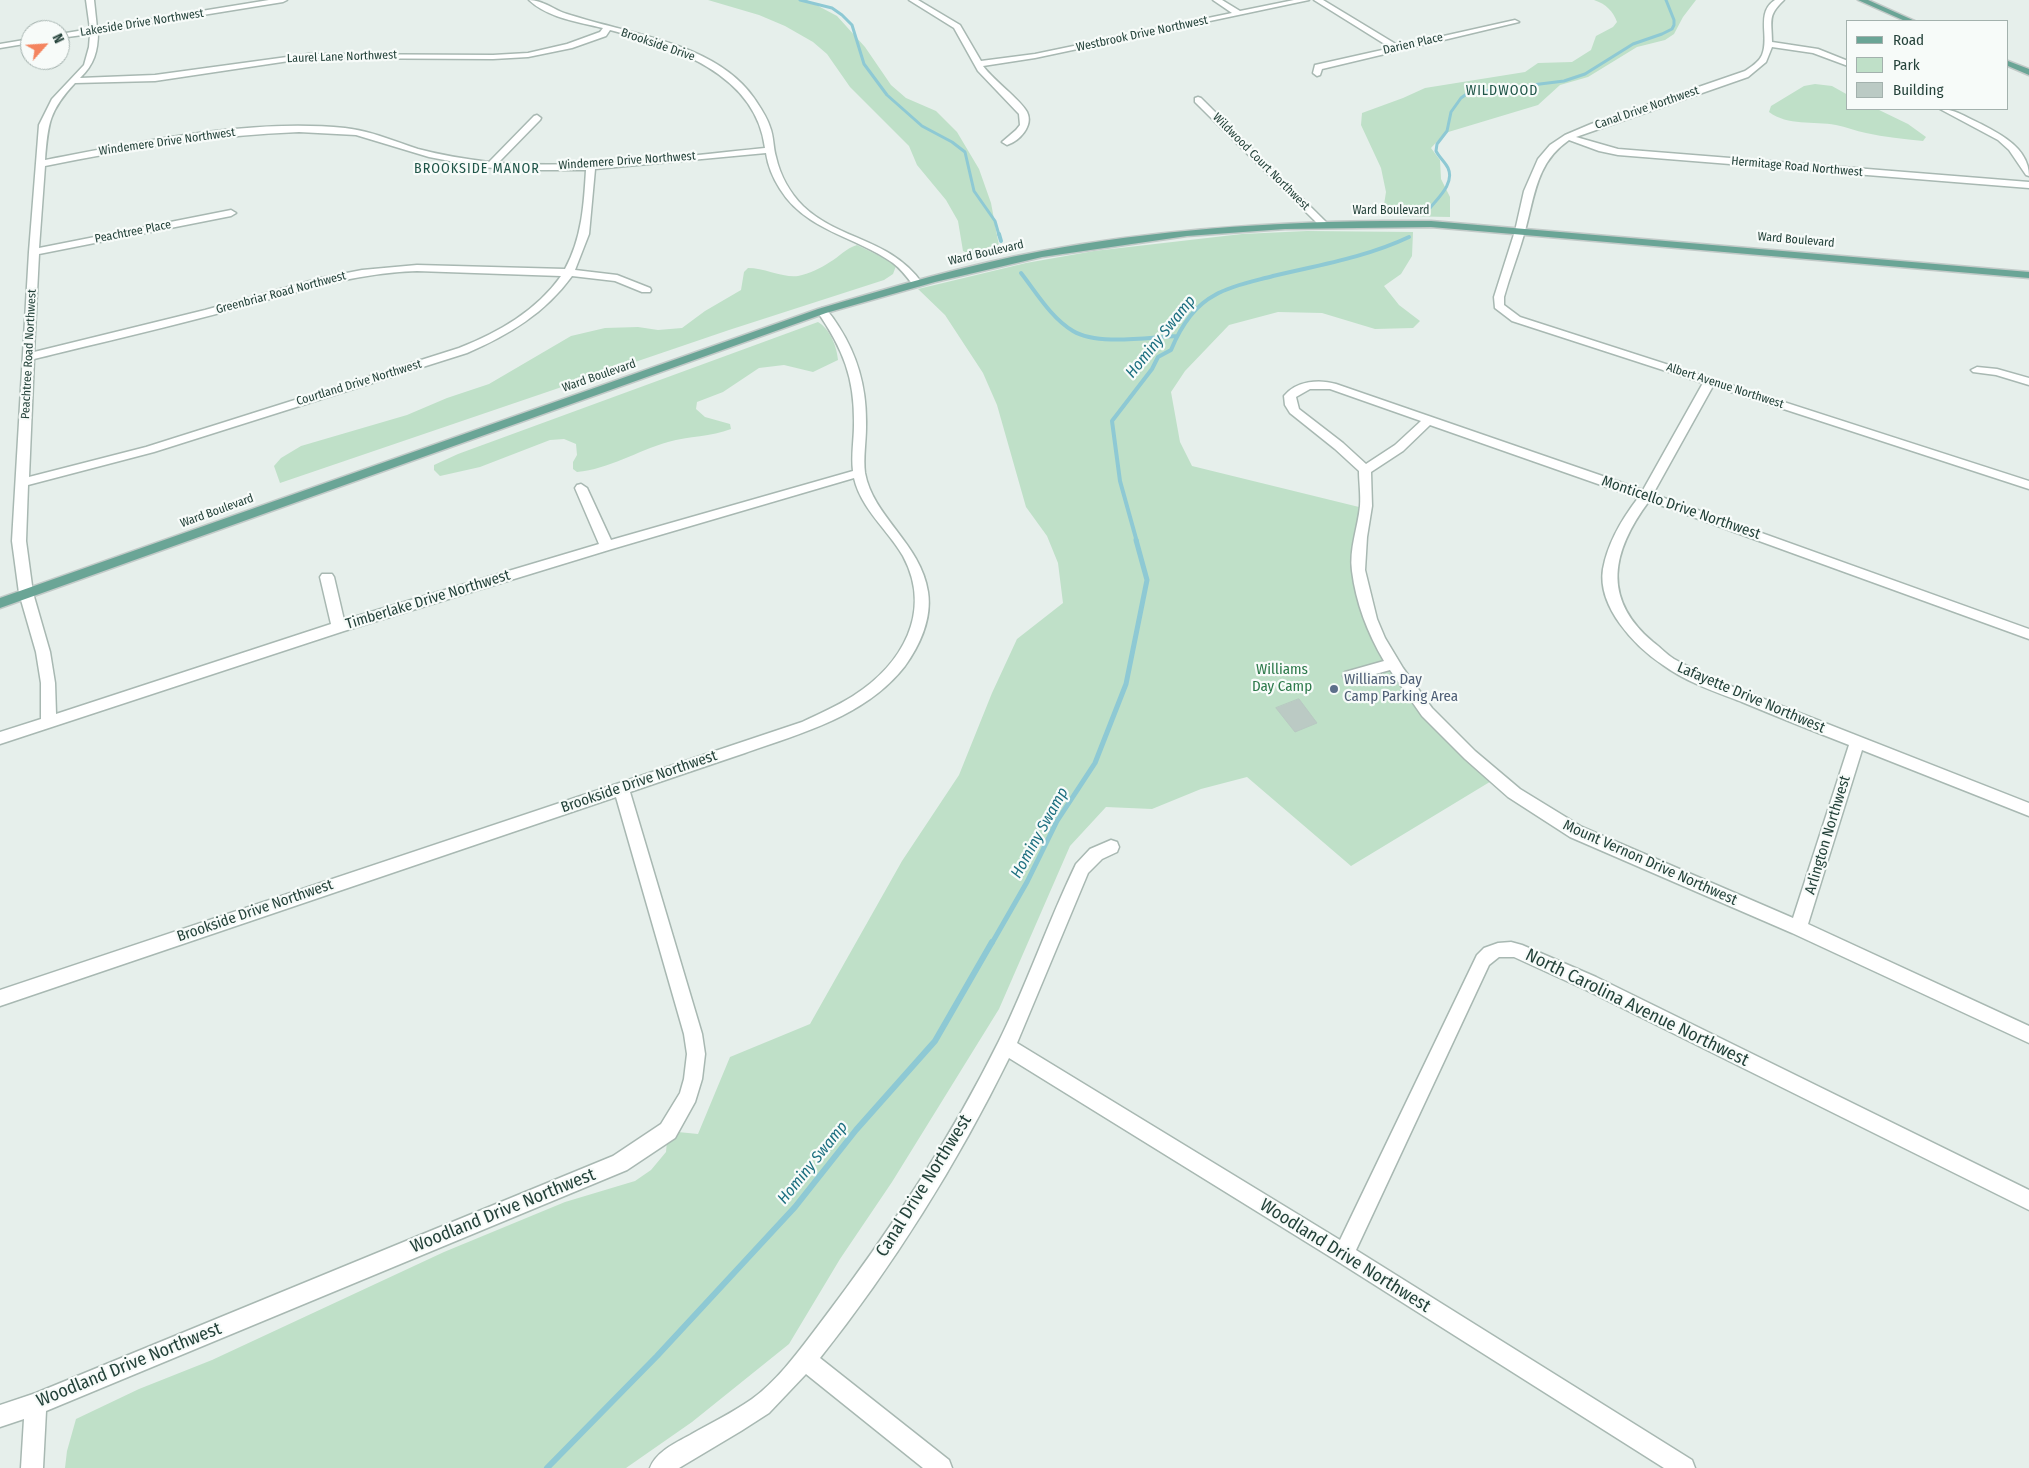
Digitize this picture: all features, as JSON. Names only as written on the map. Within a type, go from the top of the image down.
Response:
[{"type":"main road","points":[[1862,0],[1909,20]]},
{"type":"main road","points":[[2009,63],[2029,72]]},
{"type":"main road","name":"Ward Boulevard","points":[[0,603],[822,311],[917,283],[1040,254],[1110,243],[1211,231],[1324,225],[1431,224],[2029,275]]},
{"type":"street","name":"Peachtree Road Northwest","points":[[49,722],[48,683],[43,652],[26,593],[19,541],[34,252],[43,125],[48,112],[72,81],[89,64],[93,30],[90,0]]},
{"type":"street","name":"Lakeside Drive Northwest","points":[[70,34],[283,0]]},
{"type":"street","name":"Brookside Drive","points":[[533,0],[547,9],[565,16],[682,51],[724,74],[749,96],[760,112],[767,129],[770,150],[779,180],[799,208],[829,229],[896,260],[917,283]]},
{"type":"street","points":[[913,0],[956,27],[962,34],[978,64],[992,82],[1023,113],[1024,125],[1020,132],[1007,142]]},
{"type":"street","points":[[1218,0],[1239,14]]},
{"type":"street","name":"Westbrook Drive Northwest","points":[[978,64],[1035,56],[1305,0]]},
{"type":"street","points":[[1318,0],[1397,48]]},
{"type":"street","name":"Canal Drive Northwest","points":[[1520,231],[1529,191],[1539,167],[1554,147],[1568,136],[1745,75],[1756,67],[1767,54],[1768,14],[1774,2],[1780,0]]},
{"type":"street","name":"Darien Place","points":[[1317,73],[1318,67],[1515,22]]},
{"type":"street","name":"Laurel Lane Northwest","points":[[72,81],[155,78],[309,56],[493,57],[528,55],[569,46],[603,34],[607,28]]},
{"type":"street","points":[[0,46],[20,43]]},
{"type":"street","points":[[1768,44],[1803,48],[1846,63]]},
{"type":"street","name":"Wildwood Court Northwest","points":[[1198,100],[1324,225]]},
{"type":"street","points":[[1946,110],[2001,138],[2012,148],[2029,173]]},
{"type":"street","points":[[491,165],[537,118]]},
{"type":"street","name":"Windemere Drive Northwest","points":[[40,164],[182,138],[237,132],[338,130],[373,136],[434,156],[491,165],[591,166],[770,150]]},
{"type":"street","name":"Hermitage Road Northwest","points":[[1568,136],[1602,149],[1618,152],[2029,185]]},
{"type":"street","name":"Courtland Drive Northwest","points":[[22,483],[167,444],[468,347],[501,334],[535,310],[568,273],[581,247],[587,222],[591,166]]},
{"type":"street","name":"Peachtree Place","points":[[34,252],[231,213]]},
{"type":"street","name":"Albert Avenue Northwest","points":[[1520,231],[1499,297],[1499,306],[1516,319],[2029,485]]},
{"type":"street","name":"Greenbriar Road Northwest","points":[[29,356],[234,306],[314,282],[395,269],[568,273],[609,276],[636,284],[646,290]]},
{"type":"street","name":"Brookside Drive Northwest","points":[[0,998],[807,726],[845,708],[873,689],[895,668],[911,645],[922,611],[922,587],[910,556],[866,492],[859,473],[859,394],[853,363],[845,343],[822,311]]},
{"type":"street","points":[[1977,370],[1997,372],[2029,382]]},
{"type":"street","name":"Lafayette Drive Northwest","points":[[1710,381],[1646,496],[1625,524],[1610,569],[1610,586],[1614,601],[1628,626],[1650,649],[1680,669],[1722,688],[2029,810]]},
{"type":"street","name":"Monticello Drive Northwest","points":[[1365,470],[1339,446],[1305,420],[1291,405],[1290,396],[1294,392],[1318,384],[1332,386],[1812,554],[2029,634]]},
{"type":"street","points":[[1365,470],[1402,448],[1428,420]]},
{"type":"street","name":"Mount Vernon Drive Northwest","points":[[1365,470],[1366,506],[1360,537],[1358,570],[1370,619],[1393,664],[1427,712],[1445,731],[1514,793],[1576,832],[1690,883],[1798,928],[2029,1035]]},
{"type":"street","name":"Timberlake Drive Northwest","points":[[0,738],[339,627],[607,546],[859,473]]},
{"type":"street","points":[[581,488],[607,546]]},
{"type":"street","points":[[327,577],[339,627]]},
{"type":"street","points":[[1350,676],[1393,664]]},
{"type":"street","name":"Arlington Northwest","points":[[1798,928],[1857,742]]},
{"type":"street","name":"Woodland Drive Northwest","points":[[0,1416],[36,1404],[620,1163],[668,1131],[688,1096],[694,1079],[696,1054],[693,1034],[621,788]]},
{"type":"street","name":"Canal Drive Northwest","points":[[661,1468],[763,1404],[805,1360],[846,1306],[912,1210],[966,1121],[1006,1046],[1082,869],[1096,854],[1111,847]]},
{"type":"street","name":"North Carolina Avenue Northwest","points":[[1344,1254],[1484,960],[1488,954],[1496,950],[1505,949],[1516,950],[1590,983],[2029,1200]]},
{"type":"street","name":"Woodland Drive Northwest","points":[[1006,1046],[1344,1254],[1684,1468]]},
{"type":"street","points":[[805,1360],[941,1468]]},
{"type":"street","points":[[32,1468],[36,1404]]},
{"type":"green space","points":[[708,0],[807,0],[837,16],[865,47],[891,85],[906,98],[936,111],[957,132],[979,169],[991,203],[1000,251],[974,256],[963,251],[958,221],[946,200],[917,165],[909,146],[850,87],[827,54],[813,42],[785,26],[759,15]]},
{"type":"green space","points":[[1594,0],[1696,0],[1683,17],[1674,34],[1665,40],[1637,47],[1588,77],[1560,85],[1538,105],[1445,133],[1431,148],[1440,160],[1441,179],[1450,197],[1450,217],[1397,216],[1383,211],[1386,192],[1381,168],[1361,125],[1362,113],[1425,88],[1525,72],[1538,63],[1572,62],[1591,50],[1596,36],[1613,27],[1617,22],[1609,8]]},
{"type":"green space","points":[[1815,84],[1832,86],[1846,94],[1846,110],[1879,110],[1908,124],[1926,137],[1923,141],[1880,136],[1836,125],[1792,121],[1769,112],[1771,106],[1804,86]]},
{"type":"green space","points":[[1307,231],[1413,232],[1412,256],[1401,274],[1384,286],[1399,305],[1420,321],[1413,328],[1375,329],[1322,313],[1278,312],[1229,325],[1185,371],[1171,392],[1180,442],[1192,466],[1359,507],[1351,569],[1371,637],[1419,712],[1493,780],[1351,866],[1247,777],[1201,789],[1152,809],[1106,807],[1070,846],[999,1009],[892,1182],[840,1259],[789,1344],[692,1422],[626,1468],[65,1468],[67,1451],[76,1419],[139,1389],[212,1360],[444,1252],[565,1202],[635,1181],[651,1170],[666,1152],[668,1131],[698,1134],[730,1057],[810,1024],[902,861],[959,775],[992,693],[1017,639],[1063,603],[1058,563],[1047,536],[1026,507],[997,405],[983,373],[945,315],[918,289],[1026,263],[1094,251],[1242,234]]},
{"type":"green space","points":[[857,245],[890,261],[896,266],[893,274],[884,280],[729,330],[280,483],[274,466],[281,458],[301,446],[407,415],[447,398],[489,384],[571,336],[605,328],[638,327],[658,330],[682,328],[705,311],[741,290],[744,272],[748,268],[787,276],[798,276],[819,269],[849,248]]},
{"type":"green space","points":[[818,322],[826,329],[832,339],[838,360],[813,372],[784,365],[759,368],[723,392],[697,402],[696,409],[705,417],[730,424],[731,429],[716,434],[668,442],[612,464],[577,472],[573,469],[573,462],[577,455],[576,444],[564,439],[550,440],[480,467],[440,476],[434,470],[434,465],[458,454]]},
{"type":"building","name":"Williams Day Camp","points":[[1299,699],[1317,723],[1295,732],[1276,708]]},
{"type":"waterway","points":[[800,0],[832,8],[842,15],[852,25],[864,64],[887,95],[922,126],[952,142],[965,152],[974,191],[995,221],[999,235]]},
{"type":"waterway","name":"Hominy Swamp","points":[[1430,208],[1445,190],[1450,174],[1436,151],[1437,144],[1447,131],[1451,112],[1461,98],[1468,93],[1564,81],[1585,74],[1633,44],[1672,29],[1674,20],[1666,0]]},
{"type":"waterway","points":[[999,234],[1001,241]]},
{"type":"waterway","name":"Hominy Swamp","points":[[1137,542],[1120,481],[1112,421],[1152,369],[1158,357],[1171,350],[1183,326],[1194,311],[1215,295],[1236,286],[1360,255],[1409,237]]},
{"type":"waterway","points":[[1021,273],[1044,304],[1058,319],[1065,326],[1083,336],[1110,339],[1177,336]]},
{"type":"waterway","name":"Hominy Swamp","points":[[992,943],[1027,882],[1057,821],[1095,763],[1126,684],[1147,580],[1136,540]]},
{"type":"waterway","name":"Hominy Swamp","points":[[547,1468],[657,1356],[795,1207],[856,1130],[935,1041],[992,942]]},
{"type":"place","name":"Williams Day Camp Parking Area","points":[[1334,689]]},
{"type":"district","name":"WILDWOOD","points":[[1502,91]]},
{"type":"district","name":"BROOKSIDE MANOR","points":[[477,169]]}]
